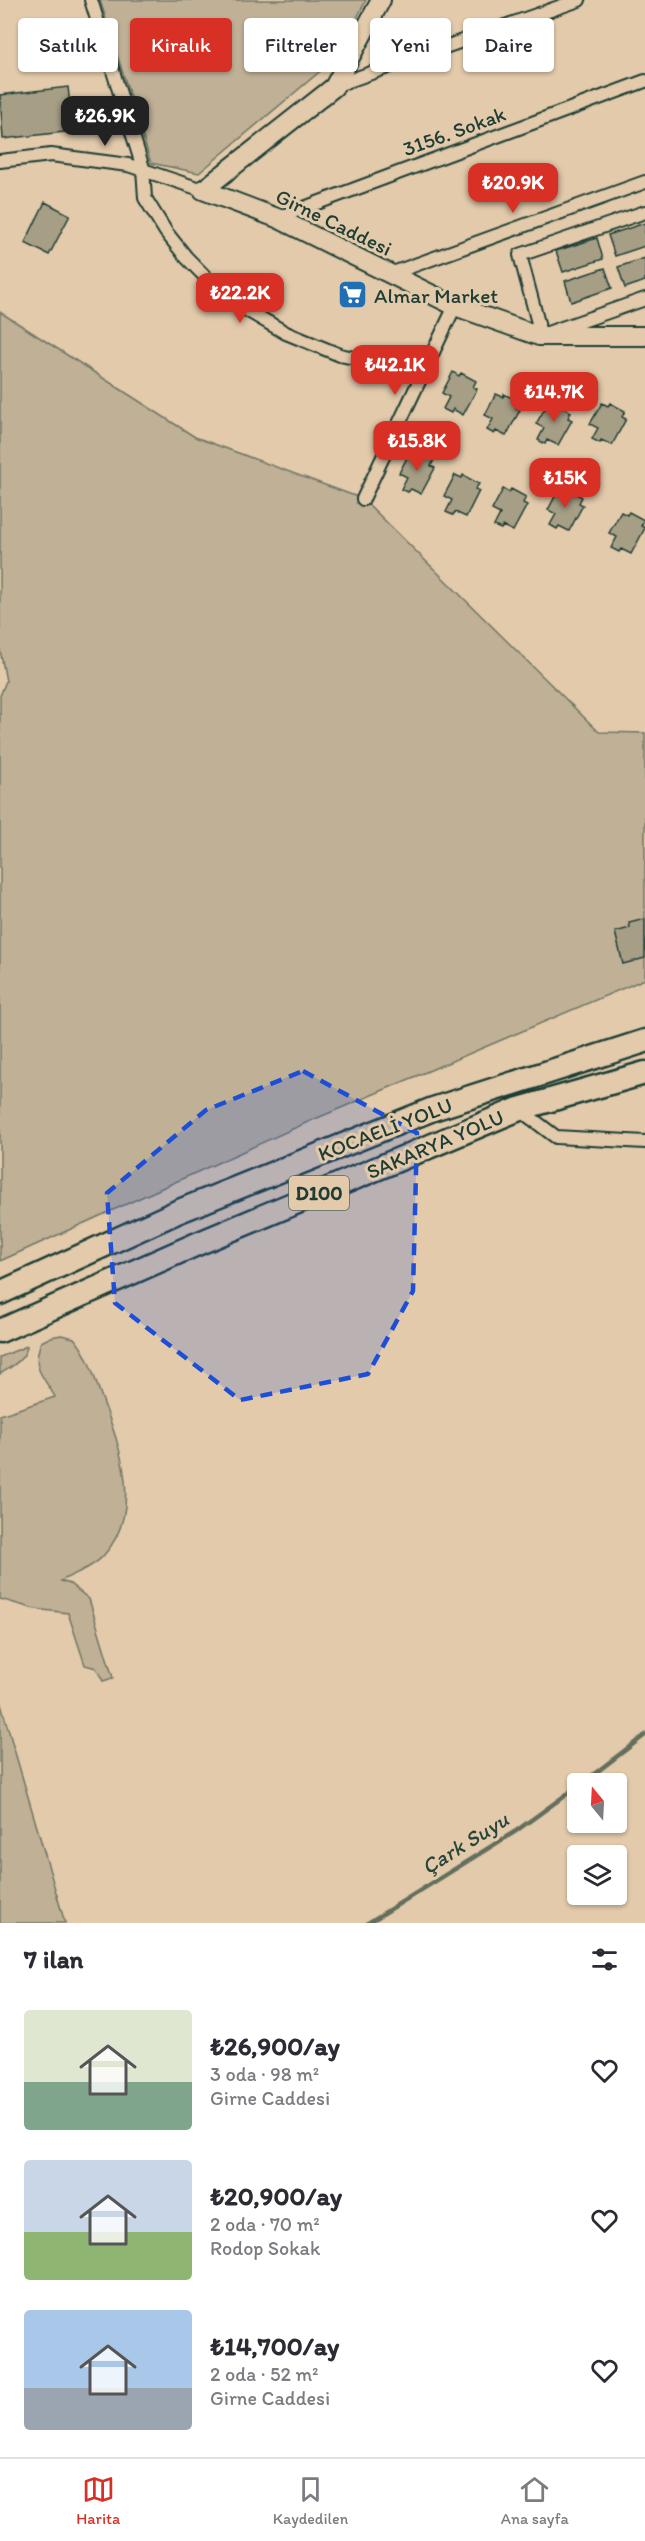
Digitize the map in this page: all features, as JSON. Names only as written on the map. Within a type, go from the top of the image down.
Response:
[{"type":"highway","name":"KOCAELİ YOLU","points":[[0,1293],[177,1212],[433,1109],[645,1041]]},
{"type":"highway","name":"SAKARYA YOLU","points":[[0,1330],[197,1244],[519,1109],[645,1073]]},
{"type":"street","points":[[92,0],[143,168],[145,198],[166,232],[186,257],[226,298],[286,333],[340,355],[377,363],[428,363]]},
{"type":"street","points":[[334,87],[381,0]]},
{"type":"street","points":[[203,190],[334,87],[579,0]]},
{"type":"street","name":"3156. Sokak","points":[[277,218],[645,81]]},
{"type":"street","name":"Girne Caddesi","points":[[0,161],[51,155],[143,168],[277,218],[455,306],[539,336],[645,336]]},
{"type":"street","points":[[390,274],[645,182]]},
{"type":"street","points":[[645,212],[520,255],[539,336],[645,299]]},
{"type":"street","points":[[363,499],[455,306]]},
{"type":"street","points":[[519,1109],[556,1137],[645,1142]]},
{"type":"highlighted area","points":[[303,1071],[417,1133],[413,1291],[368,1374],[240,1400],[115,1303],[107,1193],[206,1110]]},
{"type":"shaded area","points":[[100,0],[366,0],[357,18],[244,18],[244,72],[319,72],[199,173],[151,163],[118,58],[118,18],[106,18]]},
{"type":"shaded area","points":[[0,312],[195,437],[363,499],[599,732],[645,733],[645,979],[308,1122],[0,1261],[0,696],[6,681],[0,650]]},
{"type":"shaded area","points":[[61,1335],[74,1338],[88,1360],[116,1439],[125,1480],[126,1500],[123,1519],[116,1538],[100,1559],[61,1581],[70,1584],[89,1599],[113,1678],[103,1681],[96,1668],[85,1665],[68,1613],[35,1609],[0,1599],[0,1415],[55,1397],[40,1372],[37,1359],[41,1342]]},
{"type":"shaded area","points":[[27,1346],[21,1359],[0,1374],[0,1357]]},
{"type":"shaded area","points":[[0,1701],[65,1923],[0,1923]]},
{"type":"building","points":[[68,87],[73,131],[3,139],[0,95]]},
{"type":"building","points":[[45,202],[70,215],[49,255],[25,243]]},
{"type":"building","points":[[645,223],[645,246],[615,256],[608,235]]},
{"type":"building","points":[[597,238],[603,259],[563,272],[556,251]]},
{"type":"building","points":[[645,258],[645,281],[625,288],[618,267]]},
{"type":"building","points":[[605,268],[612,288],[571,302],[565,281]]},
{"type":"building","points":[[453,372],[459,376],[461,373],[476,381],[473,387],[477,389],[463,415],[453,409],[451,413],[443,409],[449,397],[442,393]]},
{"type":"building","points":[[496,394],[503,397],[504,394],[520,402],[516,408],[520,410],[506,436],[487,430],[493,419],[485,415]]},
{"type":"building","points":[[548,403],[554,406],[556,403],[571,412],[568,418],[572,420],[558,445],[547,440],[545,444],[538,440],[544,428],[536,424]]},
{"type":"building","points":[[602,403],[608,406],[610,403],[625,411],[622,417],[626,419],[612,445],[592,439],[598,428],[590,424]]},
{"type":"building","points":[[410,452],[417,455],[418,452],[434,460],[431,466],[435,468],[421,494],[411,489],[408,492],[401,489],[407,477],[399,473]]},
{"type":"building","points":[[455,475],[462,478],[463,475],[479,484],[475,489],[479,491],[466,517],[455,512],[453,515],[446,512],[452,500],[444,496]]},
{"type":"building","points":[[503,489],[509,492],[511,489],[526,497],[523,503],[527,505],[513,531],[503,526],[501,529],[494,526],[500,514],[492,510]]},
{"type":"building","points":[[559,489],[565,492],[567,489],[582,497],[579,503],[583,505],[569,531],[550,525],[556,514],[548,510]]},
{"type":"building","points":[[621,512],[627,515],[629,512],[644,520],[641,526],[645,528],[631,554],[621,549],[619,552],[611,548],[617,537],[609,533]]},
{"type":"building","points":[[645,919],[645,958],[623,964],[615,932],[630,928],[629,923]]},
{"type":"waterway","name":"Çark Suyu","points":[[595,1773],[645,1735]]},
{"type":"waterway","name":"Çark Suyu","points":[[368,1923],[516,1831],[567,1794]]},
{"type":"place","name":"Almar Market","points":[[353,295]]}]
